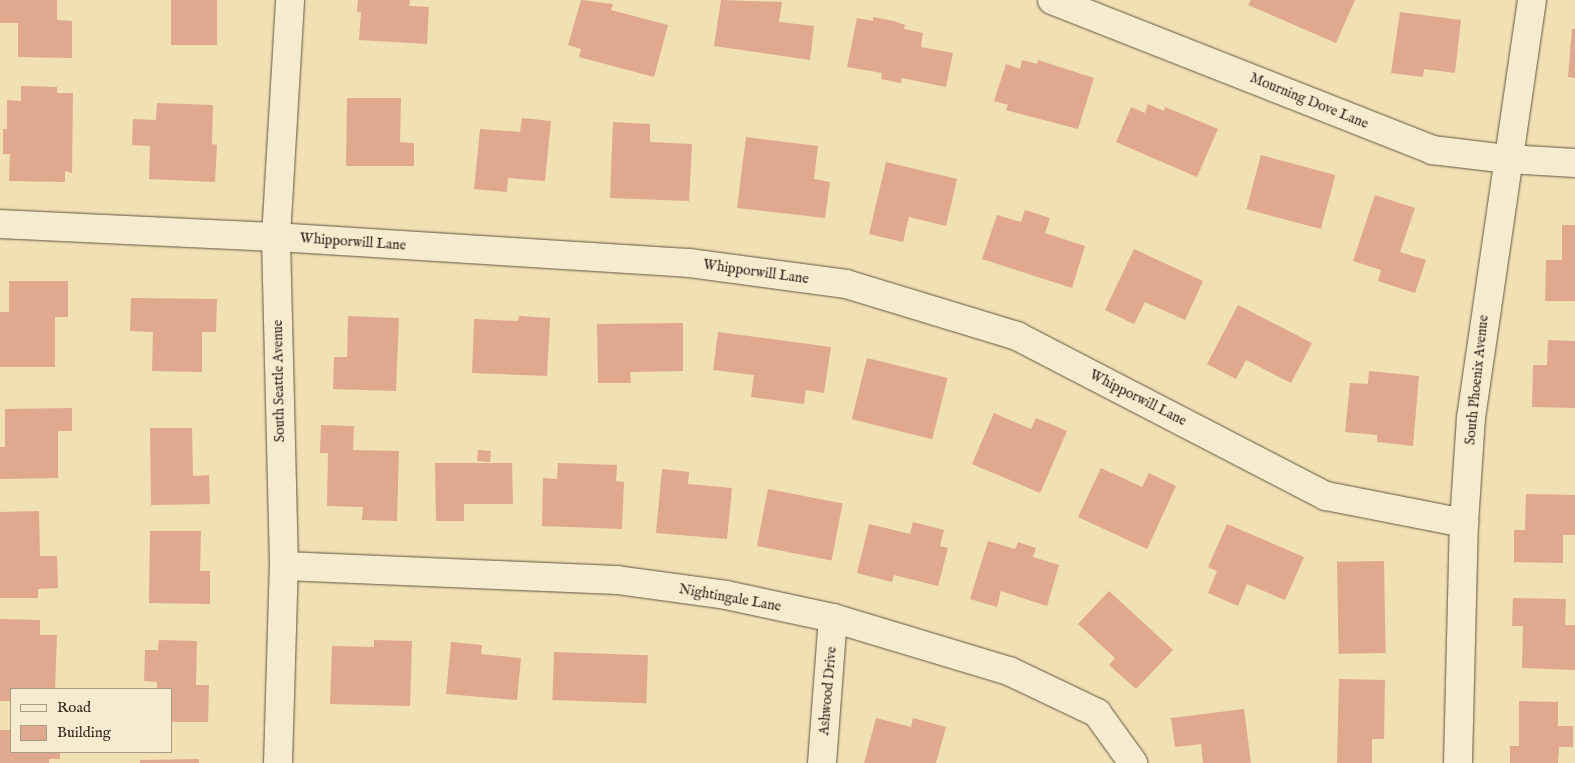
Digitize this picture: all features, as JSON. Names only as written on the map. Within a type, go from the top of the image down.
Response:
[{"type":"street","name":"South Seattle Avenue","points":[[278,763],[284,566],[276,237],[290,0]]},
{"type":"street","name":"Mourning Dove Lane","points":[[1052,0],[1432,150],[1508,159],[1575,163]]},
{"type":"street","name":"South Phoenix Avenue","points":[[1458,763],[1464,523],[1478,353],[1532,0]]},
{"type":"street","name":"Whipporwill Lane","points":[[0,224],[276,237],[689,263],[846,284],[1017,336],[1326,496],[1464,523]]},
{"type":"street","name":"Nightingale Lane","points":[[284,566],[617,580],[726,594],[834,618],[1009,671],[1097,713],[1133,763]]},
{"type":"street","name":"Ashwood Drive","points":[[822,763],[834,618]]},
{"type":"building","points":[[0,0],[57,0],[57,20],[72,21],[72,58],[18,57],[18,23],[0,23]]},
{"type":"building","points":[[171,0],[217,0],[217,45],[171,45]]},
{"type":"building","points":[[358,0],[410,0],[409,6],[429,7],[427,44],[359,40],[361,12],[357,12]]},
{"type":"building","points":[[581,0],[613,4],[611,10],[668,25],[654,77],[579,57],[581,49],[568,45]]},
{"type":"building","points":[[721,0],[782,2],[779,22],[814,26],[810,60],[714,46]]},
{"type":"building","points":[[1251,0],[1355,0],[1336,43],[1248,5]]},
{"type":"building","points":[[1400,12],[1461,20],[1455,73],[1424,69],[1423,77],[1391,73]]},
{"type":"building","points":[[873,17],[894,21],[905,25],[904,29],[923,33],[921,47],[953,53],[946,87],[902,78],[901,83],[881,79],[882,73],[847,67],[857,18],[873,21]]},
{"type":"building","points":[[1572,29],[1575,29],[1575,78],[1568,77]]},
{"type":"building","points":[[1022,60],[1037,64],[1038,60],[1094,78],[1078,129],[1006,110],[1008,105],[994,101],[1006,64],[1020,69]]},
{"type":"building","points":[[21,86],[57,87],[57,93],[73,93],[72,173],[65,171],[65,182],[9,181],[10,154],[3,154],[3,129],[7,129],[7,100],[21,101]]},
{"type":"building","points":[[347,98],[401,98],[400,142],[414,143],[414,166],[346,166]]},
{"type":"building","points":[[157,103],[213,105],[212,144],[217,145],[215,182],[149,179],[150,146],[132,145],[133,119],[156,120]]},
{"type":"building","points":[[1148,104],[1164,111],[1165,107],[1218,129],[1197,177],[1116,142],[1131,107],[1145,113]]},
{"type":"building","points":[[522,118],[551,121],[545,181],[508,178],[507,192],[474,189],[480,129],[520,132]]},
{"type":"building","points":[[613,122],[650,124],[650,142],[692,144],[689,201],[610,198]]},
{"type":"building","points":[[746,137],[818,146],[814,179],[830,182],[825,218],[737,208]]},
{"type":"building","points":[[1261,155],[1335,175],[1321,229],[1247,209]]},
{"type":"building","points":[[886,162],[957,179],[946,226],[909,217],[903,242],[869,234]]},
{"type":"building","points":[[1375,195],[1415,208],[1400,252],[1426,260],[1415,293],[1378,281],[1381,270],[1353,261]]},
{"type":"building","points":[[1025,210],[1050,218],[1045,233],[1085,246],[1072,288],[982,259],[997,215],[1021,222]]},
{"type":"building","points":[[1562,225],[1575,225],[1575,301],[1545,301],[1546,260],[1562,260]]},
{"type":"building","points":[[1134,249],[1203,281],[1185,320],[1145,302],[1134,324],[1105,310]]},
{"type":"building","points":[[9,281],[68,281],[68,317],[55,317],[55,367],[0,367],[0,312],[9,312]]},
{"type":"building","points":[[131,298],[217,299],[216,332],[202,332],[202,372],[152,371],[153,332],[130,331]]},
{"type":"building","points":[[1238,305],[1312,343],[1291,383],[1246,360],[1236,379],[1207,364]]},
{"type":"building","points":[[348,316],[399,318],[396,391],[333,389],[334,357],[347,357]]},
{"type":"building","points":[[519,316],[550,318],[547,376],[472,373],[474,319],[518,321]]},
{"type":"building","points":[[683,323],[683,371],[630,372],[631,383],[598,383],[597,324]]},
{"type":"building","points":[[718,332],[831,347],[824,393],[806,390],[804,404],[751,397],[754,375],[713,370]]},
{"type":"building","points":[[1548,340],[1575,341],[1575,408],[1532,407],[1533,365],[1547,365]]},
{"type":"building","points":[[867,358],[948,378],[932,439],[852,419]]},
{"type":"building","points":[[1369,371],[1419,376],[1413,446],[1377,442],[1377,435],[1345,432],[1350,383],[1368,384]]},
{"type":"building","points":[[72,408],[72,431],[58,431],[58,478],[0,479],[0,447],[5,447],[5,409]]},
{"type":"building","points":[[994,413],[1031,429],[1036,418],[1067,431],[1040,493],[972,464]]},
{"type":"building","points":[[321,425],[354,426],[353,450],[399,451],[397,521],[362,520],[363,507],[327,506],[328,453],[320,453]]},
{"type":"building","points":[[150,428],[192,428],[193,476],[209,475],[210,504],[151,505]]},
{"type":"building","points":[[478,450],[491,451],[490,462],[477,461]]},
{"type":"building","points":[[435,463],[512,463],[513,504],[464,504],[464,521],[436,521]]},
{"type":"building","points":[[558,463],[617,465],[616,481],[624,482],[622,529],[542,526],[543,478],[557,479]]},
{"type":"building","points":[[1101,468],[1142,487],[1149,473],[1176,486],[1147,549],[1078,517]]},
{"type":"building","points":[[662,469],[689,472],[688,484],[732,488],[727,539],[656,533]]},
{"type":"building","points":[[768,489],[843,504],[832,560],[757,546]]},
{"type":"building","points":[[1526,494],[1575,495],[1575,535],[1563,535],[1563,563],[1514,562],[1514,530],[1525,530]]},
{"type":"building","points":[[39,511],[40,556],[57,556],[58,588],[38,589],[38,598],[0,598],[0,512]]},
{"type":"building","points":[[913,522],[944,530],[940,546],[948,548],[938,586],[894,575],[892,582],[857,573],[869,524],[910,534]]},
{"type":"building","points":[[1227,524],[1304,557],[1285,600],[1247,584],[1238,606],[1208,593],[1217,571],[1208,567]]},
{"type":"building","points":[[150,531],[201,531],[200,571],[210,571],[210,604],[149,603]]},
{"type":"building","points":[[988,541],[1015,549],[1018,542],[1036,548],[1033,557],[1059,565],[1047,606],[1001,591],[997,607],[970,599]]},
{"type":"building","points":[[1384,561],[1386,653],[1339,654],[1337,562]]},
{"type":"building","points":[[1109,591],[1173,650],[1136,689],[1109,665],[1115,658],[1078,624]]},
{"type":"building","points":[[1513,598],[1566,599],[1565,625],[1575,625],[1575,670],[1522,668],[1523,626],[1512,626]]},
{"type":"building","points":[[0,619],[40,620],[40,635],[57,635],[55,688],[10,688],[10,701],[0,701]]},
{"type":"building","points":[[159,640],[197,641],[196,685],[209,685],[208,722],[172,722],[172,688],[157,688],[157,682],[144,681],[145,650],[158,650]]},
{"type":"building","points":[[374,640],[412,641],[410,706],[330,704],[332,646],[374,647]]},
{"type":"building","points":[[451,642],[482,645],[481,654],[521,658],[517,700],[446,694]]},
{"type":"building","points":[[554,652],[648,655],[646,703],[552,700]]},
{"type":"building","points":[[1339,679],[1385,680],[1384,739],[1372,739],[1372,763],[1337,763]]},
{"type":"building","points":[[1519,701],[1558,702],[1558,726],[1573,726],[1573,747],[1559,747],[1558,763],[1510,763],[1510,746],[1519,746]]},
{"type":"building","points":[[1244,709],[1251,763],[1203,763],[1201,744],[1175,747],[1171,718]]},
{"type":"building","points":[[876,718],[911,727],[913,718],[946,727],[936,763],[864,763]]},
{"type":"building","points":[[0,730],[10,730],[10,753],[60,753],[60,759],[49,759],[49,763],[0,763]]},
{"type":"building","points":[[199,759],[199,763],[140,763],[140,760]]}]
